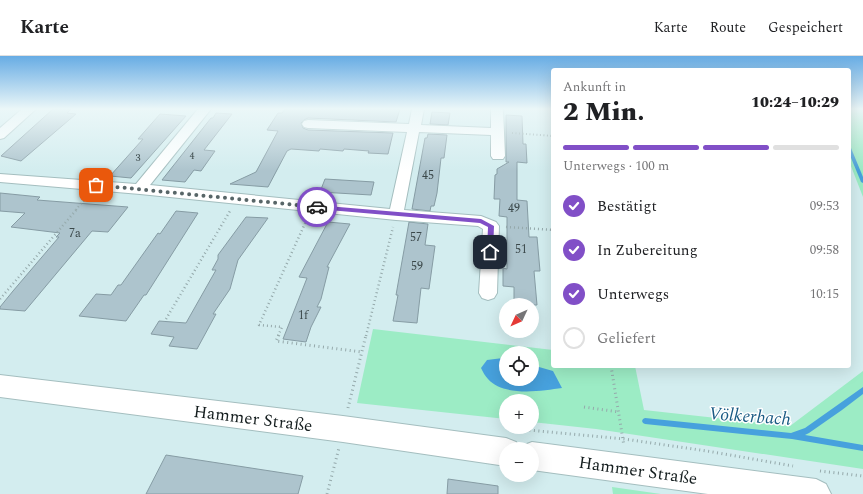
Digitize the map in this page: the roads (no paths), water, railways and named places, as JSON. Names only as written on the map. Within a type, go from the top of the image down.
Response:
[{"type":"main road","name":"Hammer Straße","points":[[0,386],[343,429],[499,451]]},
{"type":"main road","name":"Hammer Straße","points":[[539,457],[816,482]]},
{"type":"street","points":[[140,188],[188,129]]},
{"type":"street","points":[[396,215],[413,129]]},
{"type":"street","points":[[425,129],[498,132],[498,156]]},
{"type":"street","points":[[0,178],[140,188],[396,215],[481,221],[492,226],[488,293]]},
{"type":"water","points":[[499,358],[499,386],[539,386],[539,367],[553,371],[562,388],[534,391],[513,391],[503,388],[495,385],[484,374],[481,368],[487,360]]},
{"type":"waterway","name":"Völkerbach","points":[[851,153],[863,182]]},
{"type":"waterway","name":"Völkerbach","points":[[645,421],[791,436],[807,431],[863,390]]},
{"type":"waterway","points":[[793,436],[863,448]]}]
